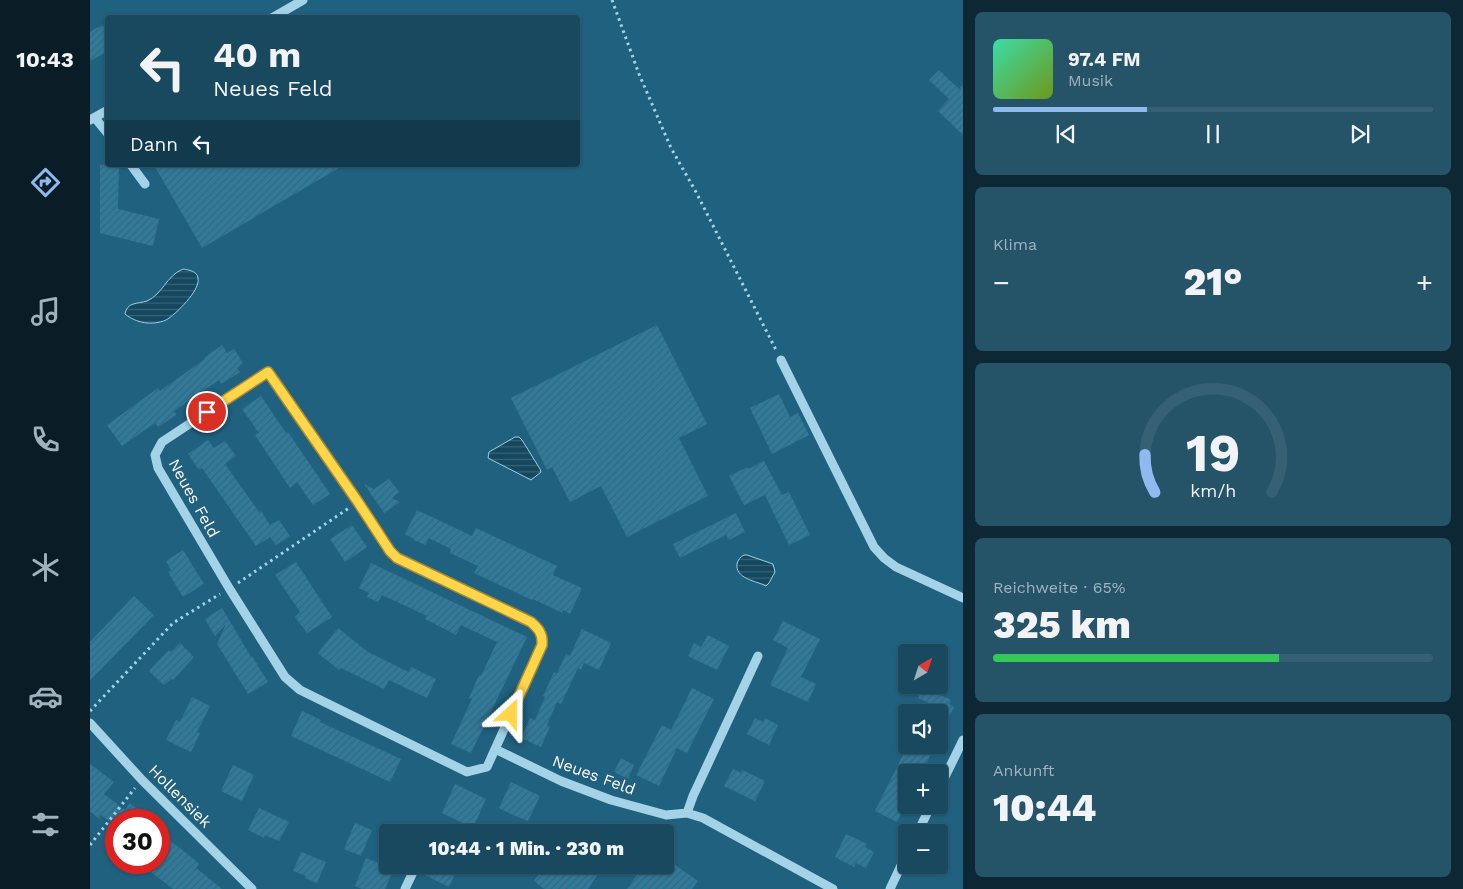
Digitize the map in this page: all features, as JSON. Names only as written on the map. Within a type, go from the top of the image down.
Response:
[{"type":"street","points":[[277,15],[303,0]]},
{"type":"street","points":[[105,112],[92,119],[105,131]]},
{"type":"street","points":[[132,167],[145,184]]},
{"type":"street","points":[[781,360],[874,547],[896,567],[963,598]]},
{"type":"street","name":"Neues Feld","points":[[268,372],[390,551],[397,558],[531,622],[538,629],[542,637],[542,645],[487,767],[467,772],[300,690],[285,677],[229,588],[158,468],[155,455],[162,442],[268,372]]},
{"type":"street","points":[[687,813],[693,796],[758,656]]},
{"type":"street","name":"Hollensiek","points":[[90,723],[142,780],[252,889]]},
{"type":"street","points":[[948,771],[963,740]]},
{"type":"street","name":"Neues Feld","points":[[495,749],[561,781],[612,800],[666,815],[687,813],[703,818],[833,889]]},
{"type":"street","points":[[890,889],[898,872]]},
{"type":"street","points":[[405,889],[412,874]]},
{"type":"path","points":[[612,0],[639,74],[671,148],[696,192],[781,360]]},
{"type":"path","points":[[90,711],[173,623],[358,502]]},
{"type":"path","points":[[90,845],[142,780]]},
{"type":"water","points":[[183,269],[196,274],[198,283],[192,295],[170,317],[161,322],[150,323],[139,321],[125,314],[130,305],[152,298],[172,276]]},
{"type":"water","points":[[515,437],[519,437],[522,440],[540,469],[541,472],[531,480],[488,458],[489,452]]},
{"type":"water","points":[[744,555],[773,564],[775,572],[766,586],[739,573],[737,564]]},
{"type":"building","points":[[102,25],[105,29],[105,53],[90,61],[90,32]]},
{"type":"building","points":[[939,70],[959,89],[963,85],[963,135],[938,111],[949,99],[929,80]]},
{"type":"building","points":[[100,165],[119,167],[118,209],[159,219],[153,246],[100,233]]},
{"type":"building","points":[[155,167],[341,167],[202,248]]},
{"type":"building","points":[[657,325],[707,424],[679,438],[708,496],[627,537],[601,486],[570,502],[552,467],[547,470],[511,398]]},
{"type":"building","points":[[222,345],[227,353],[234,349],[243,363],[237,368],[240,372],[221,384],[219,380],[174,411],[176,415],[158,427],[155,423],[122,446],[107,425],[158,388],[160,391]]},
{"type":"building","points":[[779,394],[790,417],[798,413],[809,435],[772,454],[750,408]]},
{"type":"building","points":[[261,396],[330,494],[313,505],[297,482],[290,488],[255,435],[259,433],[242,409]]},
{"type":"building","points":[[208,440],[214,448],[225,441],[236,456],[225,464],[270,525],[279,520],[290,536],[276,545],[270,537],[256,546],[202,468],[199,470],[188,454]]},
{"type":"building","points":[[764,461],[782,495],[789,492],[810,535],[789,545],[765,495],[744,505],[729,476]]},
{"type":"building","points":[[389,479],[399,492],[392,498],[400,502],[384,513],[364,484],[374,489]]},
{"type":"building","points":[[417,510],[472,536],[476,528],[557,566],[553,575],[582,588],[570,614],[563,610],[562,613],[474,573],[478,566],[450,553],[451,549],[429,538],[425,545],[405,534]]},
{"type":"building","points":[[736,513],[745,532],[729,540],[726,535],[680,558],[673,544]]},
{"type":"building","points":[[352,525],[367,547],[345,562],[330,539]]},
{"type":"building","points":[[183,550],[204,584],[183,597],[168,572],[171,570],[166,561]]},
{"type":"building","points":[[296,562],[332,617],[307,633],[295,617],[300,612],[275,575]]},
{"type":"building","points":[[371,563],[527,637],[471,753],[451,744],[472,699],[469,698],[479,675],[481,676],[497,642],[461,625],[456,635],[425,619],[427,616],[382,595],[378,602],[367,597],[369,593],[359,588]]},
{"type":"building","points":[[134,596],[154,615],[90,680],[90,642]]},
{"type":"building","points":[[222,608],[268,682],[248,694],[217,644],[226,624],[215,636],[205,619]]},
{"type":"building","points":[[783,621],[820,639],[801,677],[816,684],[808,702],[770,685],[788,648],[773,640]]},
{"type":"building","points":[[338,628],[368,652],[409,672],[411,667],[436,679],[427,698],[389,680],[384,689],[341,668],[339,670],[318,653]]},
{"type":"building","points":[[582,629],[611,643],[599,670],[584,663],[581,670],[578,668],[561,704],[557,702],[547,725],[550,727],[541,747],[521,738],[530,718],[535,720],[554,672],[557,673],[566,654],[570,656]]},
{"type":"building","points":[[708,635],[729,646],[717,670],[688,656],[694,643],[701,647]]},
{"type":"building","points":[[180,643],[194,657],[173,680],[171,679],[164,685],[149,671],[169,650],[171,652]]},
{"type":"building","points":[[692,688],[714,699],[687,753],[677,748],[659,786],[636,775],[662,725],[671,730]]},
{"type":"building","points":[[920,694],[939,694],[951,700],[949,704],[954,707],[948,719],[948,704],[928,704],[918,698]]},
{"type":"building","points":[[192,697],[210,706],[197,732],[200,733],[191,752],[166,740],[176,720],[180,722]]},
{"type":"building","points":[[302,711],[321,720],[320,722],[401,759],[390,782],[291,736]]},
{"type":"building","points":[[755,718],[763,722],[765,718],[778,725],[769,745],[747,734]]},
{"type":"building","points":[[904,754],[931,754],[926,764],[898,764]]},
{"type":"building","points":[[621,758],[634,765],[628,779],[614,772]]},
{"type":"building","points":[[90,764],[114,782],[104,794],[124,809],[105,809],[105,818],[101,815],[99,819],[90,811]]},
{"type":"building","points":[[233,765],[254,775],[242,801],[221,791]]},
{"type":"building","points":[[898,765],[898,814],[901,814],[897,822],[875,811]]},
{"type":"building","points":[[733,769],[741,773],[742,770],[765,781],[755,801],[724,786]]},
{"type":"building","points":[[511,782],[540,796],[528,821],[499,808]]},
{"type":"building","points":[[455,784],[486,799],[475,824],[465,824],[442,813]]},
{"type":"building","points":[[130,803],[137,809],[126,809]]},
{"type":"building","points":[[259,808],[289,822],[279,841],[265,835],[264,838],[248,830]]},
{"type":"building","points":[[355,823],[372,830],[361,856],[344,849]]},
{"type":"building","points":[[846,834],[867,844],[865,847],[874,852],[866,868],[856,863],[854,867],[835,857]]},
{"type":"building","points":[[170,841],[199,864],[196,868],[222,889],[173,889],[154,874],[170,874]]},
{"type":"building","points":[[301,852],[326,862],[317,883],[293,871]]},
{"type":"building","points":[[366,858],[379,863],[379,874],[392,874],[385,889],[362,889],[355,886]]},
{"type":"building","points":[[674,864],[698,881],[692,889],[627,889],[638,874],[674,874]]},
{"type":"building","points":[[426,874],[455,874],[449,887]]},
{"type":"building","points":[[539,874],[598,874],[588,889],[544,889],[534,881]]},
{"type":"route","points":[[207,412],[268,372],[390,551],[397,558],[531,622],[538,629],[542,637],[542,645],[511,714]]}]
